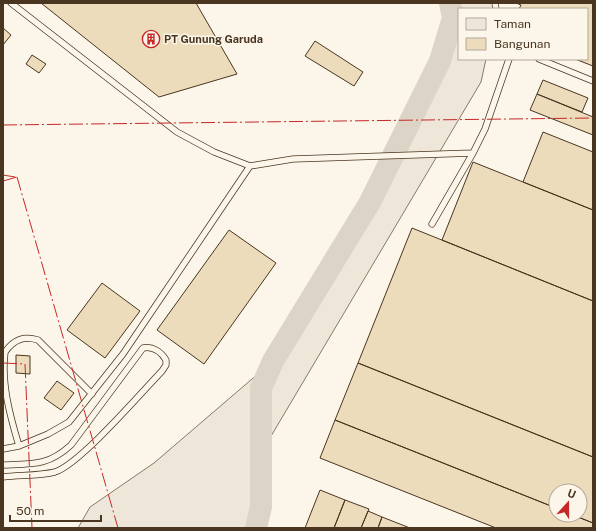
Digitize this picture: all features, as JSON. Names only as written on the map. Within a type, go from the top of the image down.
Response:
[{"type":"lane","points":[[11,3],[177,132],[214,152],[250,166],[293,159],[345,156],[473,153]]},
{"type":"lane","points":[[432,224],[473,153],[485,129],[509,60]]},
{"type":"lane","points":[[541,60],[593,81]]},
{"type":"lane","points":[[3,449],[19,446],[48,434],[69,422],[123,354],[250,166]]},
{"type":"lane","points":[[19,446],[4,380],[5,352],[16,340],[27,337],[38,340],[92,394]]},
{"type":"lane","points":[[3,465],[46,462],[58,457],[71,445],[136,355],[143,348],[158,351],[166,360],[166,364],[162,371],[83,453],[67,466],[56,472],[3,477]]},
{"type":"green space","points":[[450,3],[494,3],[496,8],[458,8],[458,60],[486,60],[481,82],[261,453],[261,507],[256,528],[78,528],[90,507],[154,463],[273,361],[370,202],[440,61],[453,18]]},
{"type":"building","name":"PT Gunung Garuda","points":[[41,3],[196,3],[237,74],[159,97]]},
{"type":"building","points":[[516,3],[593,3],[593,66],[578,60],[588,60],[588,8],[520,8],[521,5]]},
{"type":"building","points":[[3,28],[11,35],[3,45]]},
{"type":"building","points":[[315,41],[363,72],[354,86],[305,56]]},
{"type":"building","points":[[32,55],[46,64],[39,73],[26,64]]},
{"type":"building","points":[[543,80],[588,98],[582,112],[537,94]]},
{"type":"building","points":[[537,94],[593,117],[593,135],[530,110]]},
{"type":"building","points":[[543,132],[593,152],[593,210],[523,182]]},
{"type":"building","points":[[473,162],[593,210],[593,301],[442,240]]},
{"type":"building","points":[[412,228],[593,301],[593,457],[358,363]]},
{"type":"building","points":[[229,230],[276,263],[204,364],[157,330]]},
{"type":"building","points":[[102,283],[140,311],[105,358],[67,330]]},
{"type":"building","points":[[16,355],[30,356],[30,374],[16,373]]},
{"type":"building","points":[[358,363],[593,457],[593,523],[588,521],[588,483],[548,483],[548,505],[335,420]]},
{"type":"building","points":[[57,381],[74,393],[61,410],[44,398]]},
{"type":"building","points":[[335,420],[548,505],[548,523],[588,523],[588,521],[593,523],[593,528],[496,528],[320,458]]},
{"type":"building","points":[[320,490],[345,500],[334,528],[305,528]]},
{"type":"building","points":[[345,500],[369,509],[361,528],[334,528]]},
{"type":"building","points":[[368,511],[382,517],[378,528],[361,528]]},
{"type":"building","points":[[382,517],[410,528],[378,528]]},
{"type":"waterway","points":[[256,528],[261,507],[261,388],[273,361],[370,202],[440,61],[453,18],[450,3]]},
{"type":"power","points":[[3,125],[593,118]]},
{"type":"power","points":[[3,175],[15,177]]},
{"type":"power","points":[[17,177],[118,528]]},
{"type":"power","points":[[3,181],[17,177]]},
{"type":"power","points":[[3,363],[25,364],[32,528]]},
{"type":"place","name":"PT Gunung Garuda","points":[[151,39]]}]
